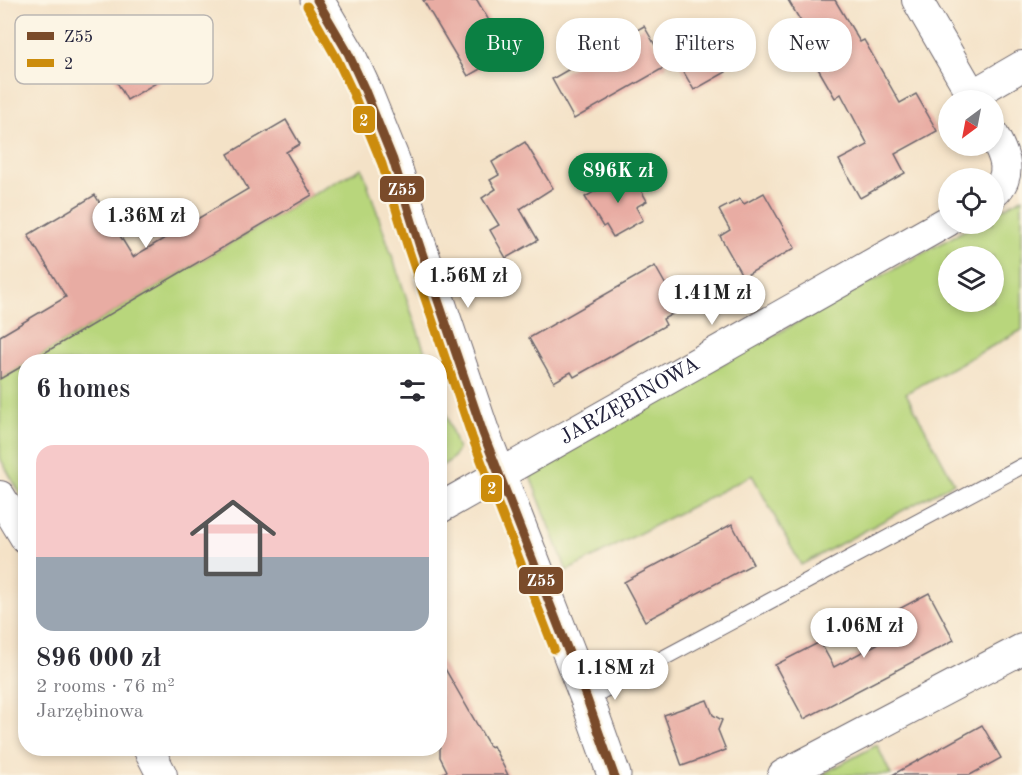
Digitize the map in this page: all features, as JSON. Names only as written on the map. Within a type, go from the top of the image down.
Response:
[{"type":"street","points":[[317,0],[348,53],[393,160],[464,377],[614,775]]},
{"type":"street","points":[[917,0],[968,90]]},
{"type":"street","points":[[985,90],[1022,66]]},
{"type":"street","points":[[1004,156],[1006,170],[1004,180]]},
{"type":"street","name":"JARZĘBINOWA","points":[[447,504],[938,227]]},
{"type":"street","points":[[783,775],[1022,650]]},
{"type":"street","points":[[152,756],[162,775]]},
{"type":"lane","points":[[587,699],[1022,466]]},
{"type":"green space","points":[[362,168],[426,354],[43,354],[312,195]]},
{"type":"green space","points":[[1022,198],[1022,330],[906,393],[954,483],[801,565],[752,475],[567,571],[528,471],[958,234],[1004,234],[1004,208]]},
{"type":"green space","points":[[18,368],[18,490],[0,458],[0,379]]},
{"type":"green space","points":[[447,416],[458,450],[447,463]]},
{"type":"green space","points":[[877,745],[891,775],[821,775]]},
{"type":"building","points":[[423,0],[477,0],[488,18],[465,18],[465,71]]},
{"type":"building","points":[[788,0],[835,0],[846,18],[799,18]]},
{"type":"building","points":[[644,26],[653,42],[653,72],[656,72],[574,119],[552,79],[564,72],[641,72],[641,28]]},
{"type":"building","points":[[852,29],[860,42],[864,40],[900,103],[916,94],[937,131],[895,154],[905,173],[860,198],[839,160],[868,145],[841,94],[835,98],[820,72],[852,72]]},
{"type":"building","points":[[684,72],[726,72],[694,90]]},
{"type":"building","points":[[118,84],[154,84],[127,100]]},
{"type":"building","points":[[286,120],[300,144],[286,152],[312,195],[43,354],[18,354],[18,369],[0,379],[0,336],[66,297],[28,235],[95,195],[133,257],[248,189],[228,154]]},
{"type":"building","points":[[525,142],[553,188],[520,209],[538,240],[506,258],[490,230],[499,225],[482,198],[496,189],[490,180],[499,175],[492,162]]},
{"type":"building","points":[[630,171],[647,201],[636,207],[643,220],[613,237],[606,225],[603,227],[585,197]]},
{"type":"building","points":[[764,193],[795,248],[743,277],[720,236],[730,230],[719,210],[740,199],[744,204]]},
{"type":"building","points":[[655,266],[680,310],[663,319],[666,325],[574,377],[571,372],[554,382],[529,338]]},
{"type":"building","points":[[732,524],[753,564],[645,621],[624,582]]},
{"type":"building","points":[[929,593],[954,640],[804,719],[775,665],[820,642],[834,667],[894,635],[884,617]]},
{"type":"building","points":[[447,672],[490,747],[493,746],[508,775],[439,775],[447,771],[440,757],[447,756]]},
{"type":"building","points":[[707,700],[713,715],[722,720],[718,730],[726,750],[682,766],[664,715]]},
{"type":"building","points":[[982,725],[1001,758],[970,775],[892,775]]},
{"type":"transit line","name":"Z55","points":[[317,0],[348,53],[393,160],[483,433],[587,699],[614,775]]},
{"type":"transit line","name":"2","points":[[307,6],[337,59],[382,164],[444,354]]},
{"type":"transit line","name":"2","points":[[447,363],[472,437],[554,649]]}]
